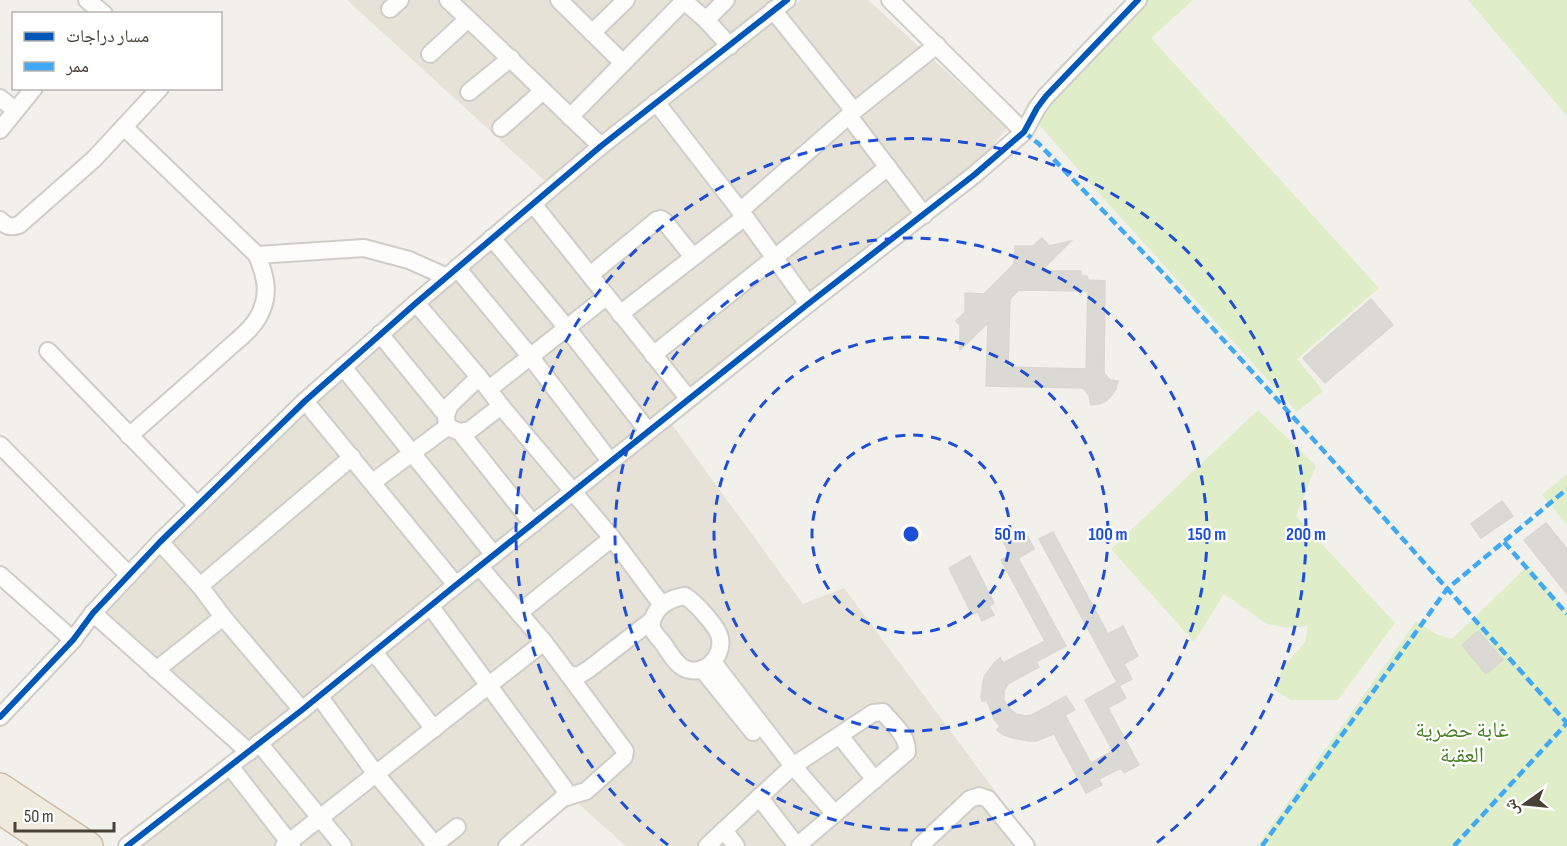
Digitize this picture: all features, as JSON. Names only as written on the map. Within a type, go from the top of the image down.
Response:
[{"type":"highway","points":[[0,787],[88,846]]},
{"type":"highway","points":[[0,810],[54,846]]},
{"type":"street","points":[[87,0],[101,12]]},
{"type":"street","points":[[448,0],[601,146]]},
{"type":"street","points":[[559,0],[623,63]]},
{"type":"street","points":[[592,33],[626,0]]},
{"type":"street","points":[[570,117],[684,0],[730,46]]},
{"type":"street","points":[[706,20],[726,0]]},
{"type":"street","points":[[890,0],[1024,132]]},
{"type":"street","points":[[127,846],[302,710],[610,461],[974,175],[1024,132],[1046,96],[1138,0]]},
{"type":"street","points":[[0,717],[73,640],[93,613],[160,542],[305,401],[380,334],[601,146],[780,5],[888,167],[924,215]]},
{"type":"street","points":[[430,54],[468,19]]},
{"type":"street","points":[[620,314],[693,257],[743,214],[851,113],[938,45]]},
{"type":"street","points":[[469,92],[511,58]]},
{"type":"street","points":[[0,130],[32,90]]},
{"type":"street","points":[[0,220],[6,226],[19,225],[94,159],[158,90]]},
{"type":"street","points":[[501,128],[543,91]]},
{"type":"street","points":[[0,98],[15,110]]},
{"type":"street","points":[[656,102],[743,214],[808,304]]},
{"type":"street","points":[[124,127],[257,255],[265,275],[266,296],[262,310],[254,324],[129,436]]},
{"type":"street","points":[[653,355],[888,167]]},
{"type":"street","points":[[533,204],[688,399]]},
{"type":"street","points":[[590,276],[661,219],[693,257]]},
{"type":"street","points":[[492,238],[648,431]]},
{"type":"street","points":[[257,255],[364,248],[452,272],[530,356],[610,461]]},
{"type":"street","points":[[451,425],[450,405],[530,356],[606,297]]},
{"type":"street","points":[[416,303],[612,538],[662,605]]},
{"type":"street","points":[[380,334],[532,524]]},
{"type":"street","points":[[48,351],[197,506]]},
{"type":"street","points":[[343,367],[494,555]]},
{"type":"street","points":[[305,401],[456,585]]},
{"type":"street","points":[[373,482],[411,452],[451,425],[470,430],[501,406]]},
{"type":"street","points":[[0,445],[129,575]]},
{"type":"street","points":[[200,586],[352,457]]},
{"type":"street","points":[[519,613],[612,538]]},
{"type":"street","points":[[160,542],[200,586],[223,617],[302,710]]},
{"type":"street","points":[[479,566],[544,642],[625,751],[624,757],[586,791],[563,798],[507,846]]},
{"type":"street","points":[[0,575],[73,640]]},
{"type":"street","points":[[568,674],[578,676],[590,669],[651,621],[662,605],[674,598],[686,596],[695,602],[720,634],[721,646],[708,666],[695,671],[681,667],[652,630],[651,621]]},
{"type":"street","points":[[431,607],[564,788],[563,798]]},
{"type":"street","points":[[93,613],[156,670],[254,748],[320,817],[343,846]]},
{"type":"street","points":[[156,670],[223,617]]},
{"type":"street","points":[[231,766],[288,845],[320,817],[544,642]]},
{"type":"street","points":[[374,652],[434,729]]},
{"type":"street","points":[[708,666],[789,770],[835,814]]},
{"type":"street","points":[[319,696],[376,774],[434,846],[457,827]]},
{"type":"street","points":[[707,846],[789,770],[873,712],[883,712],[905,738],[908,745],[907,752],[797,846],[759,798]]},
{"type":"street","points":[[840,736],[875,780]]},
{"type":"street","points":[[920,846],[970,799],[979,796],[988,799],[1026,846]]},
{"type":"street","points":[[724,830],[736,846]]},
{"type":"shaded area","points":[[347,0],[780,0],[563,170],[801,0],[868,0],[1007,127],[982,159],[662,411],[803,604],[844,588],[1036,846],[626,846],[575,801],[521,846],[124,846],[237,754],[96,619],[237,470],[546,182]]},
{"type":"green space","points":[[1146,0],[1193,0],[1151,38],[1379,288],[1297,359],[1323,391],[1297,412],[1037,122],[1096,49]]},
{"type":"green space","points":[[1468,0],[1567,0],[1567,116]]},
{"type":"green space","points":[[1258,410],[1316,466],[1296,516],[1395,623],[1338,700],[1291,700],[1275,690],[1282,669],[1305,642],[1308,626],[1288,628],[1267,624],[1224,594],[1194,642],[1111,549]]},
{"type":"green space","points":[[1567,474],[1567,525],[1542,495]]},
{"type":"green space","name":"غابة حضرية العقبة","points":[[1528,565],[1567,611],[1567,846],[1257,846],[1416,621],[1436,634],[1452,639]]},
{"type":"building","points":[[1042,238],[1049,246],[1071,241],[1041,271],[1081,271],[1081,276],[1087,276],[1088,280],[1105,281],[1104,373],[1110,380],[1118,381],[1116,389],[1106,401],[1091,405],[1089,395],[1083,388],[986,386],[988,323],[960,350],[960,325],[956,321],[965,312],[965,293],[984,294],[1014,264],[1015,246],[1033,246]],"holes":[[[1019,290],[1088,291],[1086,369],[1008,367],[1010,299]]]},
{"type":"building","points":[[1371,299],[1393,325],[1325,383],[1303,358]]},
{"type":"building","points":[[1502,501],[1513,516],[1481,538],[1471,524]]},
{"type":"building","points":[[1546,523],[1567,549],[1567,594],[1524,540]]},
{"type":"building","points":[[1053,532],[1108,634],[1123,626],[1138,656],[1124,664],[1132,679],[1119,686],[1126,698],[1108,708],[1139,765],[1124,773],[1121,768],[1099,779],[1102,785],[1086,793],[1054,734],[1036,741],[1004,735],[997,730],[1000,726],[994,719],[987,701],[982,701],[981,696],[984,677],[994,663],[1000,658],[1003,663],[1045,641],[1001,560],[1010,555],[1002,539],[1012,533],[1017,542],[1028,537],[1034,549],[1018,558],[1066,646],[1036,662],[1039,667],[1008,684],[1004,691],[1004,700],[1016,714],[1025,716],[1032,715],[1066,696],[1075,710],[1065,715],[1091,763],[1113,751],[1085,700],[1117,682],[1039,539]]},
{"type":"building","points":[[970,556],[994,603],[989,606],[994,615],[982,621],[978,612],[972,614],[949,568]]},
{"type":"building","points":[[1478,631],[1503,660],[1486,674],[1462,645]]},
{"type":"marked path","points":[[1024,132],[1039,144],[1161,271],[1567,723]]},
{"type":"marked path","points":[[1262,846],[1447,589],[1567,489]]},
{"type":"marked path","points":[[1504,542],[1567,614]]},
{"type":"marked path","points":[[1454,846],[1567,723]]},
{"type":"cycle path","points":[[0,717],[73,640],[93,613],[160,542],[305,401],[601,146],[787,0]]},
{"type":"cycle path","points":[[127,846],[302,710],[808,304],[974,175],[1024,132],[1046,96],[1138,0]]}]
